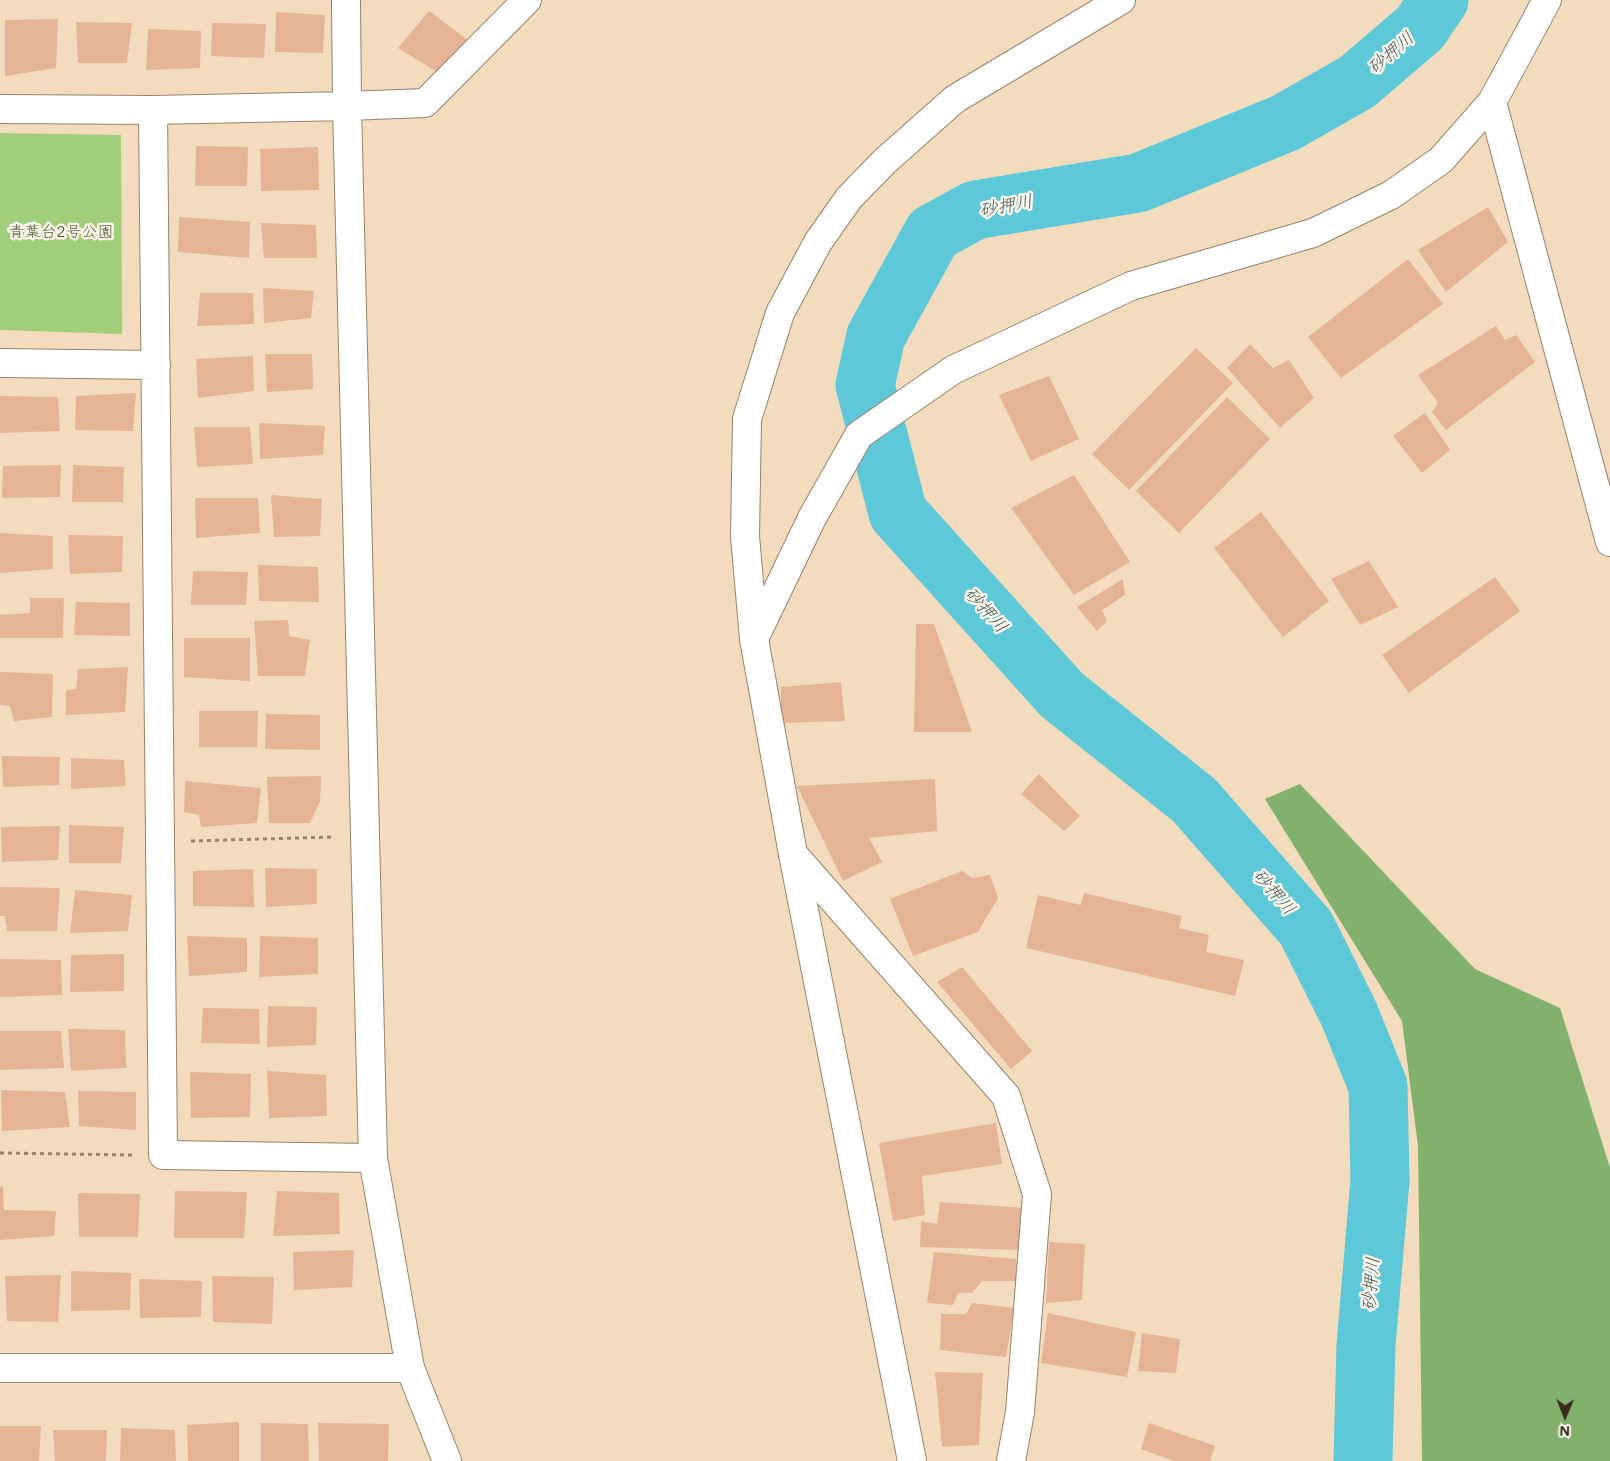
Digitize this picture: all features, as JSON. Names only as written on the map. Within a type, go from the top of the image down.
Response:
[{"type":"street","points":[[346,0],[373,1158],[410,1368],[448,1461]]},
{"type":"street","points":[[0,108],[153,110],[425,103],[527,0]]},
{"type":"street","points":[[912,1461],[793,854],[754,639],[745,536],[747,419],[780,314],[818,242],[849,198],[885,161],[955,99],[1120,0]]},
{"type":"street","points":[[754,639],[812,518],[859,435],[953,370],[1131,286],[1313,233],[1391,195],[1441,160],[1492,102],[1547,0]]},
{"type":"street","points":[[1492,102],[1610,542]]},
{"type":"street","points":[[153,110],[163,1155],[373,1158]]},
{"type":"street","points":[[0,363],[156,364]]},
{"type":"street","points":[[793,854],[1006,1096],[1037,1194],[1020,1412],[1011,1461]]},
{"type":"street","points":[[0,1368],[410,1368]]},
{"type":"path","points":[[160,842],[333,837]]},
{"type":"path","points":[[0,1153],[163,1155]]},
{"type":"green space","name":"青葉台2号公園","points":[[0,133],[121,135],[122,334],[0,330]]},
{"type":"green space","points":[[1300,784],[1475,969],[1560,1008],[1610,1168],[1610,1461],[1422,1461],[1418,1146],[1402,1021],[1265,799]]},
{"type":"building","points":[[429,11],[469,41],[440,74],[398,48]]},
{"type":"building","points":[[276,12],[325,15],[323,53],[275,52]]},
{"type":"building","points":[[58,19],[56,68],[5,76],[5,20]]},
{"type":"building","points":[[76,22],[132,23],[127,63],[78,63]]},
{"type":"building","points":[[212,23],[266,24],[264,58],[211,56]]},
{"type":"building","points":[[148,29],[201,31],[200,68],[146,70]]},
{"type":"building","points":[[196,146],[248,147],[247,186],[195,186]]},
{"type":"building","points":[[318,147],[319,190],[261,191],[260,149]]},
{"type":"building","points":[[1488,207],[1508,242],[1446,292],[1418,250]]},
{"type":"building","points":[[179,217],[250,222],[249,258],[178,252]]},
{"type":"building","points":[[261,223],[316,225],[317,258],[264,258]]},
{"type":"building","points":[[1408,259],[1443,304],[1341,378],[1308,337]]},
{"type":"building","points":[[263,288],[314,291],[311,318],[264,323]]},
{"type":"building","points":[[200,293],[253,293],[254,324],[197,326]]},
{"type":"building","points":[[1496,326],[1505,340],[1516,335],[1535,362],[1446,430],[1432,412],[1438,403],[1418,375]]},
{"type":"building","points":[[1250,344],[1273,368],[1289,360],[1314,398],[1280,428],[1227,368]]},
{"type":"building","points":[[1196,348],[1233,383],[1129,490],[1092,454]]},
{"type":"building","points":[[265,354],[312,354],[313,389],[267,392]]},
{"type":"building","points":[[253,356],[254,391],[198,398],[196,359]]},
{"type":"building","points":[[1049,376],[1079,439],[1031,461],[999,395]]},
{"type":"building","points":[[136,393],[133,431],[75,430],[76,396]]},
{"type":"building","points":[[0,396],[58,397],[60,431],[0,433]]},
{"type":"building","points":[[1227,397],[1270,439],[1179,533],[1136,491]]},
{"type":"building","points":[[1425,413],[1450,450],[1422,473],[1393,436]]},
{"type":"building","points":[[259,423],[325,426],[323,455],[260,459]]},
{"type":"building","points":[[194,427],[250,427],[253,464],[197,467]]},
{"type":"building","points":[[61,465],[60,497],[2,498],[3,466]]},
{"type":"building","points":[[73,465],[124,467],[123,502],[72,502]]},
{"type":"building","points":[[1074,475],[1130,562],[1074,595],[1011,508]]},
{"type":"building","points":[[271,495],[322,499],[320,536],[274,537]]},
{"type":"building","points":[[195,498],[258,498],[260,533],[196,538]]},
{"type":"building","points":[[1261,512],[1329,601],[1283,637],[1214,548]]},
{"type":"building","points":[[0,533],[53,536],[53,569],[0,573]]},
{"type":"building","points":[[68,535],[123,536],[122,572],[70,574]]},
{"type":"building","points":[[1369,561],[1398,607],[1360,625],[1331,579]]},
{"type":"building","points":[[258,565],[318,567],[319,602],[259,601]]},
{"type":"building","points":[[193,571],[248,572],[246,605],[191,605]]},
{"type":"building","points":[[1495,577],[1520,611],[1409,693],[1382,655]]},
{"type":"building","points":[[1123,579],[1125,595],[1102,610],[1107,621],[1097,631],[1077,607]]},
{"type":"building","points":[[30,598],[64,598],[63,638],[0,638],[0,615],[30,613]]},
{"type":"building","points":[[76,602],[130,603],[130,636],[74,635]]},
{"type":"building","points":[[288,620],[289,636],[310,640],[305,676],[258,676],[254,621]]},
{"type":"building","points":[[916,624],[934,624],[972,732],[914,732]]},
{"type":"building","points":[[184,638],[250,638],[250,681],[184,677]]},
{"type":"building","points":[[128,667],[125,712],[66,715],[66,690],[76,689],[78,669]]},
{"type":"building","points":[[0,672],[53,674],[52,717],[14,721],[10,706],[0,705]]},
{"type":"building","points":[[841,682],[845,721],[781,723],[781,687]]},
{"type":"building","points":[[199,711],[258,711],[257,747],[199,747]]},
{"type":"building","points":[[266,714],[320,715],[320,750],[265,749]]},
{"type":"building","points":[[2,756],[60,757],[59,785],[3,787]]},
{"type":"building","points":[[71,758],[124,760],[126,786],[71,789]]},
{"type":"building","points":[[1039,774],[1080,816],[1064,831],[1021,794]]},
{"type":"building","points":[[321,776],[320,801],[310,823],[269,823],[267,777]]},
{"type":"building","points":[[935,779],[937,831],[869,838],[882,862],[843,881],[797,786]]},
{"type":"building","points":[[185,781],[261,788],[257,823],[201,827],[199,815],[184,812]]},
{"type":"building","points":[[69,825],[124,827],[121,863],[69,863]]},
{"type":"building","points":[[60,826],[58,860],[2,862],[1,827]]},
{"type":"building","points":[[265,868],[317,869],[317,904],[266,907]]},
{"type":"building","points":[[253,869],[254,907],[193,906],[193,871]]},
{"type":"building","points":[[962,871],[972,878],[990,875],[998,898],[978,932],[913,956],[890,899]]},
{"type":"building","points":[[0,887],[60,888],[57,931],[7,931],[5,916],[0,916]]},
{"type":"building","points":[[75,890],[132,895],[128,931],[70,933]]},
{"type":"building","points":[[1084,893],[1182,916],[1179,928],[1209,935],[1206,952],[1244,960],[1235,996],[1026,948],[1038,895],[1081,905]]},
{"type":"building","points":[[187,936],[247,938],[247,972],[189,976]]},
{"type":"building","points":[[260,936],[318,938],[318,974],[259,977]]},
{"type":"building","points":[[124,954],[124,991],[70,992],[71,955]]},
{"type":"building","points":[[0,959],[61,960],[62,995],[0,997]]},
{"type":"building","points":[[962,967],[1032,1051],[1011,1069],[937,982]]},
{"type":"building","points":[[268,1006],[317,1007],[316,1045],[267,1047]]},
{"type":"building","points":[[203,1008],[259,1009],[260,1044],[201,1043]]},
{"type":"building","points":[[68,1029],[125,1030],[126,1068],[71,1071]]},
{"type":"building","points":[[0,1031],[61,1031],[64,1068],[0,1070]]},
{"type":"building","points":[[267,1071],[326,1075],[327,1116],[269,1118]]},
{"type":"building","points":[[190,1072],[251,1074],[250,1117],[191,1118]]},
{"type":"building","points":[[1,1090],[65,1092],[70,1127],[2,1131]]},
{"type":"building","points":[[78,1091],[136,1092],[136,1130],[79,1126]]},
{"type":"building","points":[[996,1123],[1002,1164],[922,1176],[925,1215],[893,1221],[879,1143]]},
{"type":"building","points":[[3,1186],[4,1210],[56,1211],[54,1236],[0,1240],[0,1187]]},
{"type":"building","points":[[175,1191],[247,1192],[244,1238],[174,1238]]},
{"type":"building","points":[[277,1191],[339,1193],[340,1234],[273,1236]]},
{"type":"building","points":[[78,1193],[140,1194],[138,1237],[79,1237]]},
{"type":"building","points":[[940,1202],[1025,1208],[1022,1250],[920,1247],[921,1221],[937,1224]]},
{"type":"building","points":[[1049,1242],[1085,1244],[1082,1300],[1046,1303]]},
{"type":"building","points":[[354,1250],[352,1287],[294,1290],[293,1252]]},
{"type":"building","points":[[934,1252],[1016,1259],[1017,1281],[982,1281],[972,1293],[958,1293],[953,1305],[927,1303]]},
{"type":"building","points":[[71,1271],[131,1273],[130,1310],[71,1311]]},
{"type":"building","points":[[61,1275],[58,1322],[7,1321],[5,1276]]},
{"type":"building","points":[[212,1276],[274,1277],[272,1324],[213,1322]]},
{"type":"building","points":[[139,1279],[202,1281],[201,1317],[140,1318]]},
{"type":"building","points":[[972,1303],[1014,1308],[1006,1357],[940,1350],[941,1314],[966,1314]]},
{"type":"building","points":[[1048,1313],[1136,1332],[1127,1377],[1041,1363]]},
{"type":"building","points":[[1142,1333],[1180,1339],[1176,1373],[1138,1371]]},
{"type":"building","points":[[935,1372],[983,1373],[979,1445],[942,1447]]},
{"type":"building","points":[[239,1422],[239,1461],[188,1461],[187,1425]]},
{"type":"building","points":[[261,1423],[308,1424],[309,1461],[261,1461]]},
{"type":"building","points":[[318,1423],[389,1424],[388,1461],[319,1461]]},
{"type":"building","points":[[1149,1423],[1215,1446],[1210,1461],[1174,1461],[1141,1449]]},
{"type":"building","points":[[0,1426],[41,1426],[39,1461],[0,1461]]},
{"type":"building","points":[[121,1428],[175,1430],[176,1461],[120,1461]]},
{"type":"building","points":[[53,1430],[107,1430],[106,1461],[55,1461]]},
{"type":"waterway","name":"砂押川","points":[[1363,1461],[1366,1345],[1380,1180],[1378,1086],[1349,1014],[1306,928],[1194,800],[1062,695],[898,513],[865,385],[876,336],[933,233],[975,210],[1138,183],[1285,123],[1357,82],[1420,28],[1439,0]]}]
